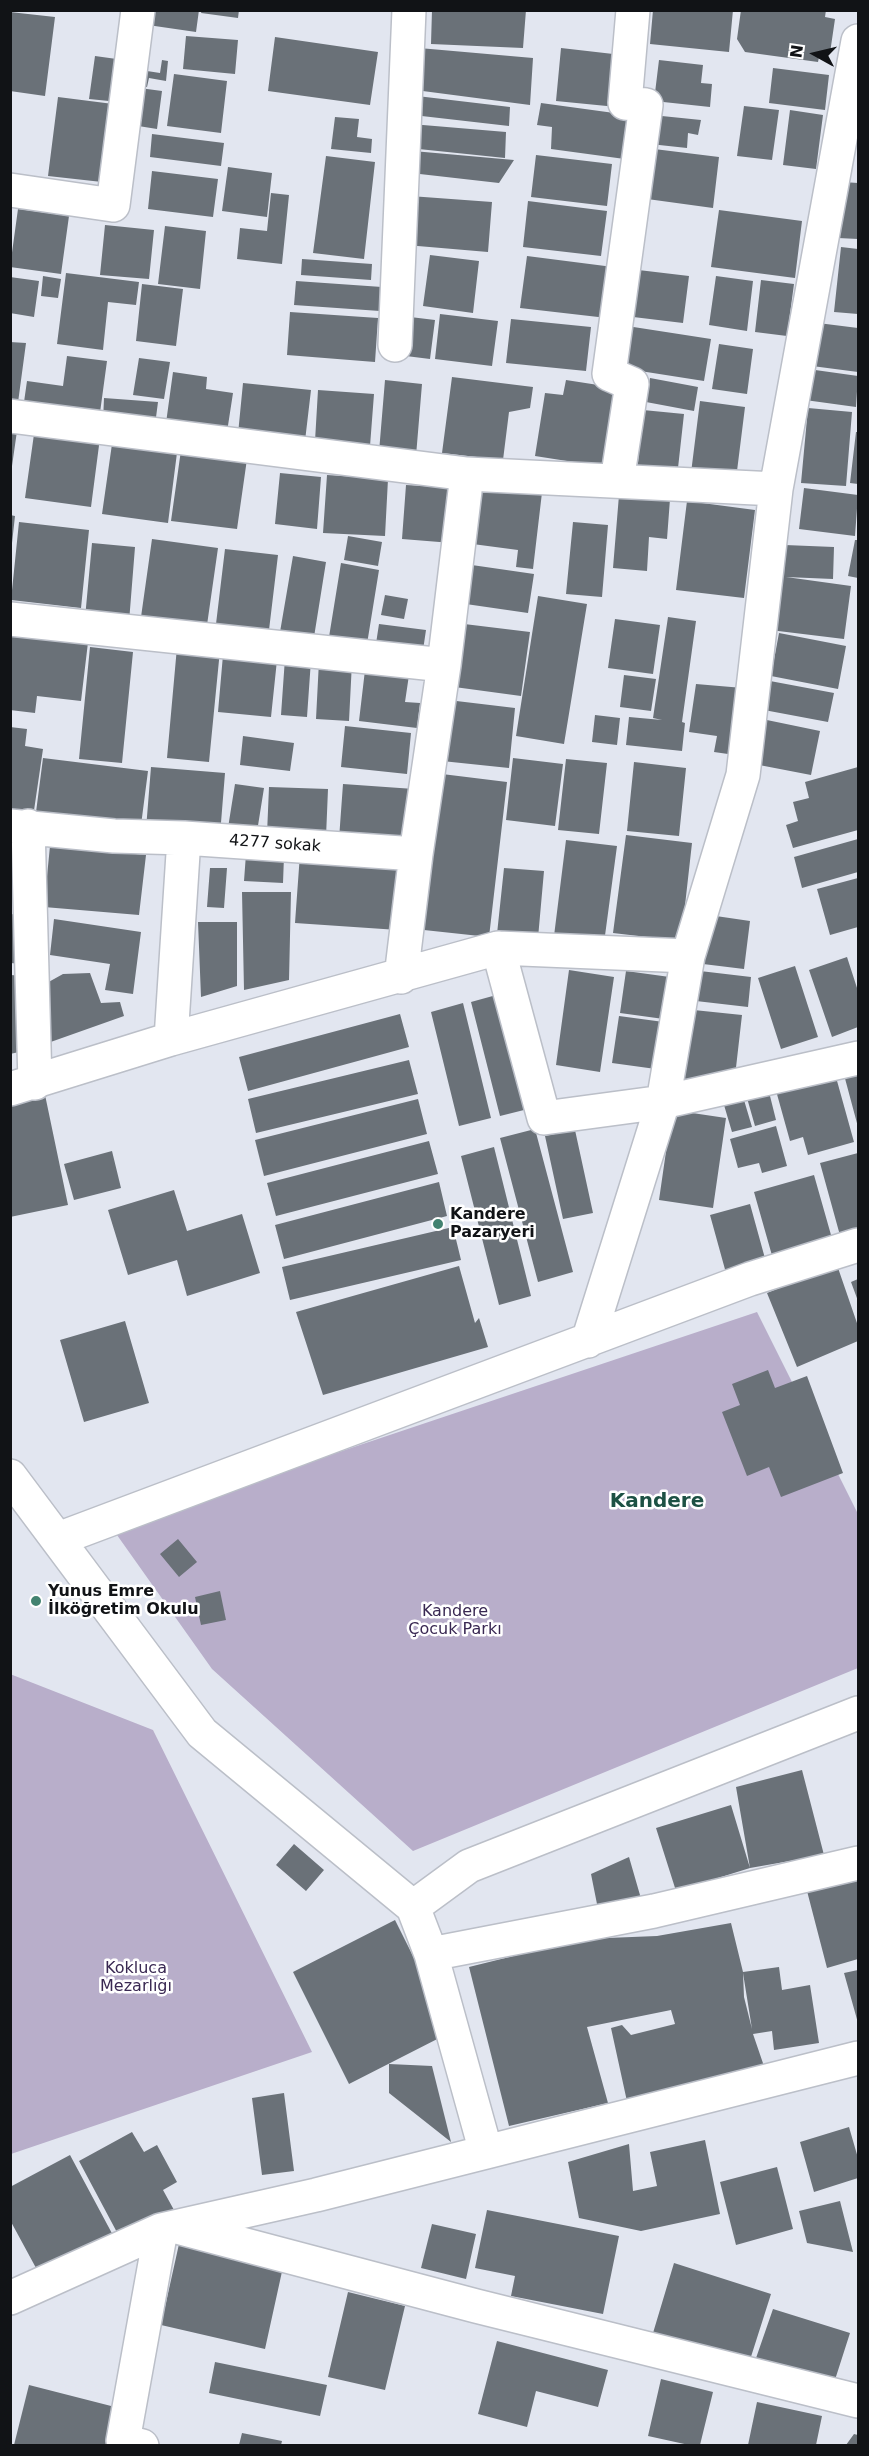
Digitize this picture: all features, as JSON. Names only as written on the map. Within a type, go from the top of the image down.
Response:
[{"type":"street","points":[[10,190],[113,205],[138,10]]},
{"type":"street","points":[[394,345],[409,10]]},
{"type":"street","points":[[617,481],[632,384],[609,374],[646,105],[625,103],[633,10]]},
{"type":"street","points":[[588,1341],[663,1102],[688,956],[743,775],[776,489],[858,41]]},
{"type":"street","points":[[10,416],[467,474],[776,489]]},
{"type":"street","points":[[401,977],[416,854],[444,665],[467,474]]},
{"type":"street","points":[[10,619],[444,665]]},
{"type":"street","points":[[20,826],[22,1086],[171,1039],[401,977],[498,948],[688,956]]},
{"type":"street","name":"4277 sokak","points":[[20,826],[114,836],[184,838],[416,854]]},
{"type":"street","points":[[171,1039],[184,838]]},
{"type":"street","points":[[498,948],[544,1118],[663,1102],[858,1058]]},
{"type":"street","points":[[58,1539],[750,1280],[858,1245]]},
{"type":"street","points":[[10,1476],[202,1733],[412,1907],[431,1954],[486,2152]]},
{"type":"street","points":[[412,1907],[469,1866],[858,1713]]},
{"type":"street","points":[[431,1954],[654,1911],[858,1863]]},
{"type":"street","points":[[10,2298],[169,2228],[316,2195],[858,2058]]},
{"type":"street","points":[[169,2228],[858,2401]]},
{"type":"street","points":[[129,2444],[169,2228]]},
{"type":"green space","name":"Kandere Çocuk Parkı","points":[[757,1312],[858,1514],[858,1668],[413,1851],[212,1669],[112,1528]]},
{"type":"green space","name":"Kokluca Mezarlığı","points":[[10,1674],[153,1730],[312,2052],[11,2154]]},
{"type":"building","points":[[143,10],[199,10],[196,32],[141,24]]},
{"type":"building","points":[[202,10],[239,10],[238,18],[201,13]]},
{"type":"building","points":[[432,10],[526,10],[523,48],[431,44]]},
{"type":"building","points":[[653,10],[733,10],[729,52],[650,44]]},
{"type":"building","points":[[741,10],[771,12],[772,10],[826,10],[825,17],[835,19],[830,53],[820,52],[818,62],[745,52],[737,39]]},
{"type":"building","points":[[10,12],[55,17],[45,96],[10,91]]},
{"type":"building","points":[[186,36],[238,40],[235,74],[183,69]]},
{"type":"building","points":[[275,37],[378,52],[370,105],[268,91]]},
{"type":"building","points":[[419,48],[533,58],[530,105],[415,90]]},
{"type":"building","points":[[561,48],[622,55],[617,107],[556,101]]},
{"type":"building","points":[[95,56],[131,61],[126,91],[111,89],[109,101],[89,99]]},
{"type":"building","points":[[162,60],[168,61],[166,81],[149,78],[147,87],[129,85],[147,71],[160,73]]},
{"type":"building","points":[[659,60],[703,65],[701,83],[712,84],[710,107],[654,101]]},
{"type":"building","points":[[773,68],[829,75],[825,110],[769,103]]},
{"type":"building","points":[[174,74],[227,81],[221,133],[167,126]]},
{"type":"building","points":[[132,87],[162,91],[157,129],[126,124]]},
{"type":"building","points":[[417,96],[510,107],[509,126],[413,115]]},
{"type":"building","points":[[58,97],[121,105],[111,183],[48,176]]},
{"type":"building","points":[[541,103],[636,116],[632,160],[551,149],[552,127],[537,125]]},
{"type":"building","points":[[744,106],[779,110],[772,160],[737,156]]},
{"type":"building","points":[[790,110],[823,115],[816,169],[783,165]]},
{"type":"building","points":[[652,115],[701,120],[698,135],[688,133],[687,148],[650,144]]},
{"type":"building","points":[[335,117],[359,119],[357,137],[372,139],[371,153],[331,149]]},
{"type":"building","points":[[411,124],[506,132],[505,158],[409,148]]},
{"type":"building","points":[[152,134],[224,143],[221,166],[150,157]]},
{"type":"building","points":[[646,148],[719,157],[713,208],[640,198]]},
{"type":"building","points":[[413,151],[514,160],[499,183],[411,173]]},
{"type":"building","points":[[536,155],[612,164],[607,206],[531,197]]},
{"type":"building","points":[[326,156],[375,162],[364,259],[313,253]]},
{"type":"building","points":[[228,167],[272,173],[267,217],[222,211]]},
{"type":"building","points":[[152,171],[218,179],[213,217],[148,209]]},
{"type":"building","points":[[843,182],[858,183],[858,239],[838,238]]},
{"type":"building","points":[[271,193],[289,195],[282,264],[237,259],[240,228],[267,231]]},
{"type":"building","points":[[410,196],[492,202],[488,252],[406,245]]},
{"type":"building","points":[[528,201],[607,211],[601,256],[523,247]]},
{"type":"building","points":[[18,209],[69,216],[61,274],[10,267]]},
{"type":"building","points":[[719,210],[802,221],[795,278],[711,267]]},
{"type":"building","points":[[105,225],[154,230],[149,279],[100,275]]},
{"type":"building","points":[[165,226],[206,231],[200,289],[158,284]]},
{"type":"building","points":[[841,247],[858,249],[858,314],[834,312]]},
{"type":"building","points":[[430,255],[479,261],[473,313],[423,306]]},
{"type":"building","points":[[527,256],[613,267],[607,318],[520,308]]},
{"type":"building","points":[[302,259],[372,264],[371,280],[301,275]]},
{"type":"building","points":[[630,269],[689,276],[683,323],[625,316]]},
{"type":"building","points":[[66,273],[139,282],[136,305],[108,302],[103,350],[57,344]]},
{"type":"building","points":[[43,276],[61,279],[58,298],[41,296]]},
{"type":"building","points":[[716,276],[753,281],[747,331],[709,325]]},
{"type":"building","points":[[10,277],[39,281],[34,317],[10,313]]},
{"type":"building","points":[[761,280],[794,284],[787,336],[755,332]]},
{"type":"building","points":[[296,281],[382,287],[380,311],[294,305]]},
{"type":"building","points":[[142,284],[183,289],[176,346],[136,341]]},
{"type":"building","points":[[290,312],[378,318],[375,362],[287,355]]},
{"type":"building","points":[[440,314],[498,321],[492,366],[435,359]]},
{"type":"building","points":[[402,316],[435,320],[430,359],[398,355]]},
{"type":"building","points":[[511,319],[591,327],[586,371],[506,363]]},
{"type":"building","points":[[818,323],[858,328],[858,372],[812,366]]},
{"type":"building","points":[[627,326],[711,339],[704,381],[621,368]]},
{"type":"building","points":[[10,342],[26,343],[17,410],[10,409]]},
{"type":"building","points":[[719,344],[753,349],[747,394],[712,389]]},
{"type":"building","points":[[67,356],[107,361],[99,420],[23,409],[27,381],[63,386]]},
{"type":"building","points":[[139,358],[170,362],[164,399],[133,395]]},
{"type":"building","points":[[808,369],[858,376],[856,407],[805,400]]},
{"type":"building","points":[[173,372],[207,377],[206,389],[233,393],[227,432],[166,423]]},
{"type":"building","points":[[452,377],[533,387],[530,408],[509,412],[503,460],[442,453]]},
{"type":"building","points":[[650,378],[698,387],[694,411],[646,402]]},
{"type":"building","points":[[385,380],[422,384],[416,456],[379,452]]},
{"type":"building","points":[[566,380],[624,389],[612,468],[535,456],[545,393],[563,395]]},
{"type":"building","points":[[243,383],[311,390],[305,441],[238,434]]},
{"type":"building","points":[[318,390],[374,394],[370,446],[315,441]]},
{"type":"building","points":[[104,398],[158,402],[155,425],[103,421]]},
{"type":"building","points":[[700,401],[745,407],[736,479],[691,473]]},
{"type":"building","points":[[808,408],[852,412],[846,486],[801,483]]},
{"type":"building","points":[[643,410],[684,414],[677,477],[637,473]]},
{"type":"building","points":[[36,420],[101,430],[91,507],[25,498]]},
{"type":"building","points":[[10,430],[17,431],[12,466],[10,466]]},
{"type":"building","points":[[856,432],[858,432],[858,484],[850,483]]},
{"type":"building","points":[[113,437],[178,445],[168,523],[102,514]]},
{"type":"building","points":[[182,443],[248,452],[237,529],[171,521]]},
{"type":"building","points":[[280,473],[321,477],[317,529],[275,524]]},
{"type":"building","points":[[327,475],[388,479],[385,536],[323,533]]},
{"type":"building","points":[[473,481],[543,484],[533,569],[516,567],[518,550],[465,543]]},
{"type":"building","points":[[406,485],[456,488],[452,543],[402,539]]},
{"type":"building","points":[[804,488],[858,495],[855,536],[799,529]]},
{"type":"building","points":[[619,495],[670,499],[667,539],[649,537],[647,571],[613,568]]},
{"type":"building","points":[[687,501],[755,510],[744,598],[676,590]]},
{"type":"building","points":[[10,515],[15,516],[12,543],[10,543]]},
{"type":"building","points":[[19,522],[89,530],[81,608],[11,600]]},
{"type":"building","points":[[573,522],[608,525],[602,597],[566,594]]},
{"type":"building","points":[[348,536],[382,542],[378,566],[344,560]]},
{"type":"building","points":[[152,539],[218,548],[207,625],[141,617]]},
{"type":"building","points":[[855,540],[858,540],[858,578],[848,576]]},
{"type":"building","points":[[92,543],[135,547],[129,622],[85,618]]},
{"type":"building","points":[[785,545],[834,547],[833,579],[786,577],[851,586],[844,639],[770,630],[776,577],[784,576]]},
{"type":"building","points":[[225,549],[278,555],[269,630],[216,624]]},
{"type":"building","points":[[293,556],[326,562],[314,637],[280,632]]},
{"type":"building","points":[[341,563],[379,570],[367,644],[329,637]]},
{"type":"building","points":[[458,563],[534,574],[528,613],[452,602]]},
{"type":"building","points":[[385,595],[408,599],[404,619],[381,615]]},
{"type":"building","points":[[538,596],[587,604],[564,744],[516,736]]},
{"type":"building","points":[[668,617],[696,621],[682,722],[685,723],[682,751],[626,745],[629,717],[662,720],[653,718]]},
{"type":"building","points":[[615,619],[660,625],[653,674],[608,668]]},
{"type":"building","points":[[456,623],[530,632],[521,696],[447,686]]},
{"type":"building","points":[[379,624],[426,630],[422,657],[375,650]]},
{"type":"building","points":[[10,626],[89,634],[81,701],[37,696],[35,713],[10,710]]},
{"type":"building","points":[[779,633],[846,646],[838,689],[771,676]]},
{"type":"building","points":[[90,647],[133,652],[122,763],[79,759]]},
{"type":"building","points":[[177,647],[220,650],[209,762],[167,758]]},
{"type":"building","points":[[223,655],[277,660],[271,717],[218,712]]},
{"type":"building","points":[[285,658],[311,660],[307,717],[281,715]]},
{"type":"building","points":[[319,661],[352,662],[349,721],[316,719]]},
{"type":"building","points":[[365,670],[409,675],[405,702],[420,703],[417,728],[359,721]]},
{"type":"building","points":[[624,675],[656,679],[651,711],[620,707]]},
{"type":"building","points":[[770,681],[834,693],[828,722],[764,710]]},
{"type":"building","points":[[696,684],[743,688],[735,755],[714,752],[717,736],[689,732]]},
{"type":"building","points":[[448,700],[515,708],[509,768],[442,761]]},
{"type":"building","points":[[595,715],[620,718],[617,745],[592,742]]},
{"type":"building","points":[[762,719],[820,731],[811,775],[754,764]]},
{"type":"building","points":[[345,726],[411,733],[407,774],[341,767]]},
{"type":"building","points":[[10,727],[27,729],[25,746],[43,749],[32,824],[10,821]]},
{"type":"building","points":[[243,736],[294,743],[290,771],[240,765]]},
{"type":"building","points":[[43,758],[148,771],[140,833],[35,820]]},
{"type":"building","points":[[513,758],[563,764],[555,826],[506,820]]},
{"type":"building","points":[[566,759],[607,763],[599,834],[558,830]]},
{"type":"building","points":[[634,762],[686,768],[679,836],[627,831]]},
{"type":"building","points":[[151,767],[225,773],[220,835],[146,829]]},
{"type":"building","points":[[858,767],[858,830],[793,848],[786,825],[798,821],[793,802],[809,798],[805,782]]},
{"type":"building","points":[[442,774],[507,782],[489,937],[424,930]]},
{"type":"building","points":[[235,784],[264,788],[256,838],[227,834]]},
{"type":"building","points":[[343,784],[414,789],[409,845],[339,839]]},
{"type":"building","points":[[269,787],[328,789],[326,837],[267,834]]},
{"type":"building","points":[[626,835],[692,843],[681,941],[613,933]]},
{"type":"building","points":[[858,839],[858,872],[802,888],[794,857]]},
{"type":"building","points":[[566,840],[617,846],[604,943],[554,936]]},
{"type":"building","points":[[50,846],[146,855],[139,915],[44,907]]},
{"type":"building","points":[[246,854],[284,856],[283,883],[244,881]]},
{"type":"building","points":[[300,854],[402,861],[398,930],[295,923]]},
{"type":"building","points":[[210,868],[227,868],[224,908],[207,907]]},
{"type":"building","points":[[504,868],[544,871],[538,938],[497,934]]},
{"type":"building","points":[[858,878],[858,927],[830,935],[817,889]]},
{"type":"building","points":[[242,892],[291,892],[289,980],[244,990]]},
{"type":"building","points":[[10,914],[26,915],[22,964],[10,963]]},
{"type":"building","points":[[709,915],[750,921],[744,969],[703,964]]},
{"type":"building","points":[[54,919],[141,932],[133,994],[105,990],[110,964],[50,955]]},
{"type":"building","points":[[198,922],[237,922],[237,986],[201,997]]},
{"type":"building","points":[[847,957],[858,991],[858,1027],[832,1037],[809,970]]},
{"type":"building","points":[[795,966],[818,1037],[781,1049],[758,978]]},
{"type":"building","points":[[569,970],[614,977],[600,1072],[556,1065]]},
{"type":"building","points":[[626,971],[677,978],[671,1020],[620,1013]]},
{"type":"building","points":[[700,971],[751,977],[748,1007],[696,1001]]},
{"type":"building","points":[[90,973],[101,1003],[120,1002],[124,1016],[45,1044],[45,984],[63,974]]},
{"type":"building","points":[[10,975],[27,976],[19,1052],[10,1054]]},
{"type":"building","points":[[500,994],[528,1109],[500,1116],[471,1002]]},
{"type":"building","points":[[463,1003],[491,1118],[459,1126],[431,1012]]},
{"type":"building","points":[[684,1009],[742,1015],[734,1085],[676,1078]]},
{"type":"building","points":[[400,1014],[409,1047],[248,1091],[239,1057]]},
{"type":"building","points":[[619,1016],[671,1023],[663,1070],[612,1063]]},
{"type":"building","points":[[409,1060],[418,1094],[256,1133],[248,1099]]},
{"type":"building","points":[[858,1067],[858,1127],[843,1071]]},
{"type":"building","points":[[834,1070],[854,1142],[808,1155],[803,1137],[790,1141],[775,1087]]},
{"type":"building","points":[[44,1090],[68,1205],[10,1217],[10,1097]]},
{"type":"building","points":[[769,1092],[776,1120],[755,1126],[747,1098]]},
{"type":"building","points":[[418,1099],[427,1134],[264,1176],[255,1140]]},
{"type":"building","points":[[744,1100],[752,1127],[732,1132],[724,1105]]},
{"type":"building","points":[[672,1110],[726,1118],[713,1208],[659,1200]]},
{"type":"building","points":[[776,1126],[787,1166],[762,1173],[759,1163],[738,1168],[730,1139]]},
{"type":"building","points":[[535,1129],[573,1272],[538,1282],[500,1138]]},
{"type":"building","points":[[575,1130],[593,1213],[563,1219],[545,1136]]},
{"type":"building","points":[[429,1141],[438,1174],[276,1216],[267,1183]]},
{"type":"building","points":[[494,1147],[531,1296],[499,1305],[461,1156]]},
{"type":"building","points":[[112,1151],[121,1188],[74,1200],[64,1164]]},
{"type":"building","points":[[858,1153],[858,1234],[841,1239],[820,1163]]},
{"type":"building","points":[[814,1175],[833,1242],[773,1259],[754,1192]]},
{"type":"building","points":[[439,1182],[447,1216],[284,1259],[275,1225]]},
{"type":"building","points":[[174,1190],[187,1231],[242,1214],[260,1273],[187,1296],[177,1260],[128,1275],[108,1210]]},
{"type":"building","points":[[750,1204],[766,1262],[726,1273],[710,1215]]},
{"type":"building","points":[[453,1227],[461,1260],[290,1300],[282,1267]]},
{"type":"building","points":[[837,1265],[858,1326],[858,1341],[797,1367],[767,1293]]},
{"type":"building","points":[[459,1266],[475,1323],[479,1318],[488,1347],[323,1395],[296,1312]]},
{"type":"building","points":[[858,1279],[858,1301],[851,1282]]},
{"type":"building","points":[[125,1321],[149,1403],[84,1422],[60,1340]]},
{"type":"building","points":[[768,1370],[775,1388],[807,1376],[843,1473],[781,1497],[769,1467],[747,1476],[722,1412],[740,1405],[732,1384]]},
{"type":"building","points":[[178,1539],[197,1562],[179,1577],[160,1554]]},
{"type":"building","points":[[220,1591],[226,1620],[201,1625],[195,1597]]},
{"type":"building","points":[[802,1770],[824,1855],[750,1868],[736,1787]]},
{"type":"building","points":[[731,1805],[750,1868],[676,1891],[656,1828]]},
{"type":"building","points":[[294,1844],[324,1870],[306,1891],[276,1865]]},
{"type":"building","points":[[629,1857],[642,1902],[599,1914],[591,1874]]},
{"type":"building","points":[[858,1877],[858,1959],[827,1968],[807,1891]]},
{"type":"building","points":[[395,1920],[451,2032],[349,2084],[293,1972]]},
{"type":"building","points":[[731,1923],[743,1972],[779,1967],[782,1990],[810,1985],[819,2043],[774,2050],[772,2031],[753,2034],[766,2072],[628,2106],[611,2028],[622,2025],[631,2035],[675,2024],[671,2010],[587,2027],[608,2103],[509,2126],[469,1967],[582,1939],[657,1936]],"holes":[[[743,1973],[752,2029],[744,1997]]]},
{"type":"building","points":[[858,1970],[858,2023],[844,1973]]},
{"type":"building","points":[[389,2064],[432,2066],[451,2142],[389,2093]]},
{"type":"building","points":[[284,2093],[294,2171],[262,2175],[252,2098]]},
{"type":"building","points":[[849,2127],[858,2158],[858,2178],[814,2192],[800,2142]]},
{"type":"building","points":[[132,2132],[144,2152],[157,2145],[177,2182],[163,2190],[174,2210],[120,2238],[79,2161]]},
{"type":"building","points":[[705,2140],[720,2214],[641,2231],[579,2218],[568,2162],[629,2144],[633,2191],[657,2186],[650,2152]]},
{"type":"building","points":[[70,2155],[115,2239],[42,2279],[10,2220],[10,2187]]},
{"type":"building","points":[[777,2167],[793,2229],[736,2245],[720,2182]]},
{"type":"building","points":[[840,2201],[853,2252],[807,2243],[799,2211]]},
{"type":"building","points":[[487,2210],[619,2236],[603,2314],[511,2296],[515,2276],[475,2268]]},
{"type":"building","points":[[432,2224],[476,2234],[466,2279],[421,2268]]},
{"type":"building","points":[[179,2244],[283,2267],[265,2349],[161,2325]]},
{"type":"building","points":[[674,2263],[771,2294],[749,2363],[653,2333]]},
{"type":"building","points":[[348,2292],[405,2306],[385,2390],[328,2377]]},
{"type":"building","points":[[773,2309],[850,2333],[833,2386],[755,2361]]},
{"type":"building","points":[[497,2341],[608,2370],[598,2407],[536,2391],[527,2427],[478,2414]]},
{"type":"building","points":[[215,2362],[327,2385],[320,2416],[209,2393]]},
{"type":"building","points":[[661,2379],[713,2392],[700,2445],[689,2445],[648,2436]]},
{"type":"building","points":[[29,2385],[115,2407],[106,2445],[14,2445]]},
{"type":"building","points":[[757,2402],[822,2416],[816,2445],[748,2445]]},
{"type":"building","points":[[242,2433],[282,2441],[281,2445],[239,2445]]},
{"type":"building","points":[[854,2434],[858,2435],[858,2445],[846,2445]]},
{"type":"place","name":"Kandere Pazaryeri","points":[[438,1224]]},
{"type":"place","name":"Yunus Emre İlköğretim Okulu","points":[[36,1601]]},
{"type":"district","name":"Kandere","points":[[657,1502]]}]
